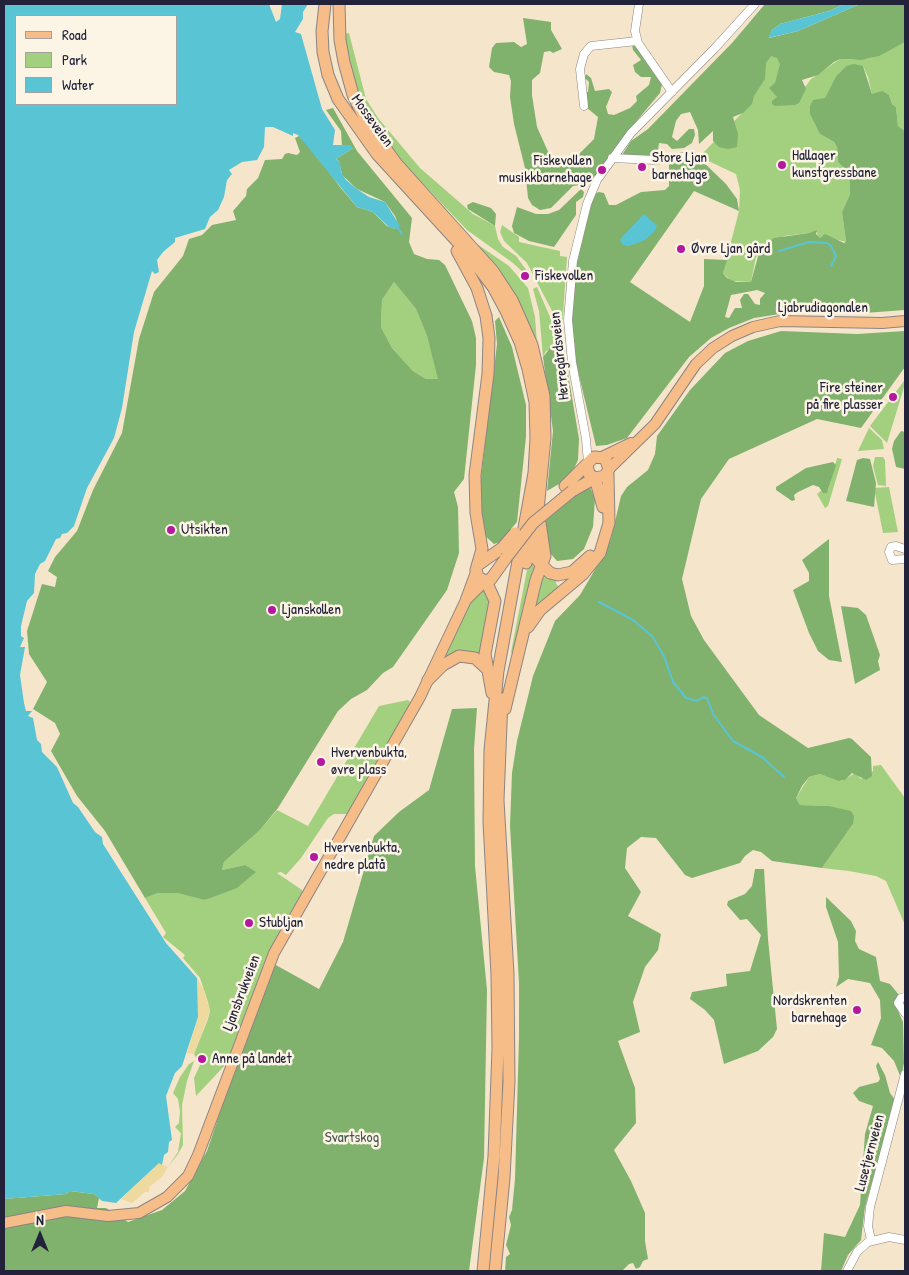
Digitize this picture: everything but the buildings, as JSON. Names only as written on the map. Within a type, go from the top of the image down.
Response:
[{"type":"highway","name":"Mosseveien","points":[[325,4],[322,31],[324,52],[328,76],[338,99],[377,154],[455,233]]},
{"type":"highway","name":"Mosseveien","points":[[339,4],[339,34],[344,62],[351,89],[366,121],[396,163],[455,233]]},
{"type":"highway","points":[[455,233],[488,264],[509,295],[525,326],[536,358],[546,406],[544,460],[538,510],[505,672],[500,736],[498,816],[508,974],[509,1082],[504,1178],[495,1271]]},
{"type":"highway","points":[[455,233],[477,288],[488,332],[488,374],[475,475],[475,505],[482,547],[479,566],[480,579],[488,579]]},
{"type":"highway","points":[[455,233],[481,270],[506,311],[527,362],[535,410],[536,449],[531,492],[494,700],[490,743],[488,801],[497,975],[498,1056],[494,1156],[483,1271]]},
{"type":"highway","points":[[488,579],[528,518],[568,488],[592,458],[601,457],[608,462],[609,524],[600,552],[583,574],[540,610],[523,638]]},
{"type":"highway","points":[[532,537],[534,554],[541,567],[550,573],[568,573],[582,564],[594,551],[601,531],[602,497],[595,478],[588,471],[588,464]]},
{"type":"highway","points":[[568,488],[595,478],[602,478],[608,472]]},
{"type":"highway","points":[[500,736],[510,684],[545,550],[538,510]]},
{"type":"highway","points":[[479,566],[504,553]]},
{"type":"highway","points":[[479,566],[493,566],[488,579],[495,601],[494,613],[486,639],[487,669],[494,700]]},
{"type":"highway","points":[[428,680],[444,665],[459,656],[475,658],[487,669]]},
{"type":"main road","name":"Ljabrudiagonalen","points":[[608,472],[660,417],[696,364],[713,348],[742,331],[769,323],[793,320],[867,323],[905,321]]},
{"type":"main road","name":"Ljabrudiagonalen","points":[[601,457],[641,438]]},
{"type":"main road","name":"Ljansbrukveien","points":[[4,1223],[57,1212],[117,1216],[138,1213],[167,1197],[188,1176],[198,1155],[274,953],[428,680],[465,602],[479,566]]},
{"type":"main road","name":"Ljansbrukveien","points":[[465,602],[488,579]]},
{"type":"street","points":[[639,4],[636,31],[637,41],[643,54],[672,92]]},
{"type":"street","name":"Herregårdsveien","points":[[588,464],[586,439],[570,344],[569,290],[576,244],[587,204],[598,180],[631,132],[672,92],[754,4]]},
{"type":"street","points":[[584,106],[580,69],[584,54],[591,46],[637,41]]},
{"type":"street","points":[[612,158],[655,160],[693,156]]},
{"type":"street","name":"Herregårdsveien","points":[[586,439],[601,457]]},
{"type":"street","points":[[905,549],[896,546],[891,547],[889,552],[892,560],[905,559]]},
{"type":"street","points":[[905,997],[901,998],[898,1004],[905,1013]]},
{"type":"street","name":"Lusetjernveien","points":[[872,1240],[868,1226],[870,1207],[905,1074]]},
{"type":"street","points":[[847,1271],[857,1252],[872,1240],[888,1236],[905,1240]]},
{"type":"green space","points":[[765,4],[845,4],[829,11],[780,24],[772,30],[769,38],[798,31],[860,4],[905,4],[905,42],[879,56],[861,60],[840,59],[818,75],[802,80],[806,89],[799,103],[795,105],[775,106],[772,104],[772,101],[777,97],[769,88],[775,83],[780,64],[777,58],[771,56],[766,63],[765,79],[754,96],[752,104],[743,113],[733,117],[738,134],[737,147],[728,149],[719,147],[713,141],[713,131],[699,144],[698,130],[690,112],[681,114],[676,121],[672,137],[677,141],[689,129],[694,129],[695,135],[692,143],[684,148],[672,149],[667,144],[659,143],[657,157],[622,155],[631,141],[648,129],[732,43]]},
{"type":"green space","points":[[523,18],[551,22],[551,30],[562,49],[553,53],[550,51],[544,52],[540,73],[532,80],[532,95],[537,127],[550,156],[558,163],[579,154],[594,139],[598,117],[587,108],[588,102],[580,91],[588,92],[589,82],[585,78],[586,74],[591,78],[595,91],[609,89],[612,92],[606,107],[608,114],[614,115],[630,108],[637,101],[636,96],[649,85],[651,77],[641,77],[635,72],[633,65],[641,60],[633,50],[632,45],[635,45],[662,84],[660,93],[629,130],[594,179],[587,184],[573,186],[551,208],[540,210],[532,205],[528,198],[525,168],[514,124],[509,75],[494,72],[489,67],[492,48],[496,43],[514,42],[521,47],[527,44]]},
{"type":"green space","points":[[349,33],[366,99],[378,118],[420,168],[473,214],[495,226],[498,239],[503,247],[516,256],[527,271],[524,273],[467,230],[386,145],[359,99],[349,69],[344,34]]},
{"type":"green space","points":[[905,42],[905,131],[898,126],[896,107],[892,104],[889,95],[872,94],[863,66],[846,66],[836,76],[825,99],[821,99],[818,128],[820,134],[834,142],[837,147],[838,162],[849,173],[850,194],[842,212],[846,242],[822,236],[821,238],[818,237],[817,232],[784,236],[756,257],[751,282],[731,281],[723,273],[739,211],[740,190],[736,174],[702,158],[701,155],[743,112],[756,89],[768,57],[772,54],[791,61],[780,93],[806,86],[811,79],[840,59],[871,58]]},
{"type":"green space","points":[[854,64],[863,66],[872,94],[882,91],[889,95],[892,104],[896,107],[898,126],[905,131],[905,310],[851,314],[799,311],[754,318],[729,328],[711,338],[689,357],[627,438],[607,445],[596,446],[574,355],[571,318],[578,252],[594,194],[604,193],[609,205],[616,205],[641,192],[665,190],[669,186],[669,165],[674,161],[688,161],[698,157],[726,184],[737,199],[739,211],[694,191],[630,282],[690,322],[704,286],[704,259],[727,260],[723,273],[727,278],[736,282],[751,282],[760,249],[774,238],[817,230],[816,234],[820,238],[825,234],[844,243],[846,242],[842,212],[850,194],[849,173],[838,162],[837,147],[834,142],[820,134],[810,114],[810,106],[813,100],[825,98],[836,76],[846,66]],"holes":[[[757,290],[765,293],[760,299],[760,305],[755,304],[748,294],[744,294],[740,300],[742,308],[735,308],[729,318],[725,317],[731,295]]]},
{"type":"green space","points":[[333,108],[357,151],[412,218],[409,242],[414,254],[427,259],[439,260],[445,265],[472,321],[476,338],[476,365],[464,479],[454,492],[458,507],[459,553],[447,590],[393,667],[383,673],[367,690],[351,699],[338,711],[278,808],[260,830],[224,862],[222,870],[245,865],[256,872],[237,888],[205,900],[177,893],[158,893],[145,898],[105,831],[77,796],[51,751],[60,734],[55,723],[33,709],[47,682],[29,654],[27,631],[42,584],[55,587],[57,577],[48,571],[55,557],[77,531],[93,490],[122,433],[139,339],[154,292],[183,256],[189,239],[202,235],[212,225],[236,220],[233,211],[246,196],[247,189],[258,178],[265,160],[282,159],[288,153],[297,155],[300,152],[295,138],[299,136],[307,142],[357,207],[373,212],[387,226],[395,229],[398,224],[385,202],[357,189],[342,175],[339,161],[336,159],[353,148],[342,146],[341,131],[326,110]],"holes":[[[394,282],[416,309],[427,336],[438,379],[426,379],[413,371],[392,348],[381,327],[382,300]]]},
{"type":"green space","points":[[581,189],[584,192],[583,197],[576,202],[576,215],[554,247],[529,241],[514,233],[512,226],[517,207],[536,214],[548,214],[559,210]]},
{"type":"green space","points":[[473,202],[491,208],[496,214],[495,226],[468,209],[467,205]]},
{"type":"green space","points":[[502,225],[519,237],[519,242],[560,251],[560,256],[567,257],[562,330],[527,263],[504,241],[500,232]]},
{"type":"green space","points":[[477,244],[509,266],[528,288],[535,317],[537,343],[519,302]]},
{"type":"green space","points":[[394,282],[416,309],[427,336],[439,379],[426,379],[413,371],[392,348],[381,327],[382,300]]},
{"type":"green space","points":[[537,287],[564,349],[558,347],[546,351],[543,357],[539,311],[533,289]]},
{"type":"green space","points":[[499,317],[512,347],[526,405],[526,437],[517,522],[500,542],[494,544],[484,535],[481,523],[480,487],[497,344],[495,321]]},
{"type":"green space","points":[[781,331],[857,334],[905,331],[905,367],[861,428],[817,419],[729,459],[701,499],[682,579],[691,616],[704,640],[759,715],[808,748],[849,738],[852,739],[871,757],[872,776],[866,780],[852,773],[845,780],[839,781],[820,774],[809,777],[802,786],[796,798],[800,805],[829,806],[851,811],[854,816],[853,824],[822,868],[772,861],[761,852],[753,850],[740,863],[692,878],[685,875],[656,838],[641,837],[627,848],[625,868],[641,892],[628,916],[661,934],[658,950],[645,967],[633,1002],[640,1032],[618,1041],[635,1088],[636,1123],[614,1150],[631,1181],[645,1213],[645,1241],[648,1259],[643,1261],[640,1267],[636,1269],[633,1263],[629,1264],[622,1271],[505,1271],[506,1257],[510,1254],[506,1245],[511,1225],[509,1217],[512,1210],[515,1179],[519,1038],[519,983],[510,826],[512,773],[517,741],[533,676],[555,621],[580,595],[603,556],[611,539],[621,496],[627,487],[648,470],[655,454],[657,436],[690,390],[725,353],[748,341]]},
{"type":"green space","points":[[551,347],[564,349],[579,439],[578,460],[572,473],[564,481],[547,491],[553,431],[543,357]]},
{"type":"green space","points":[[904,381],[905,384],[887,443],[870,426]]},
{"type":"green space","points":[[869,428],[882,440],[884,449],[858,451]]},
{"type":"green space","points":[[901,431],[905,432],[905,469],[896,467],[892,449],[894,441]]},
{"type":"green space","points":[[875,457],[883,457],[885,460],[886,486],[878,485],[873,466]]},
{"type":"green space","points":[[837,458],[842,459],[828,506],[825,508],[817,494],[822,490],[828,491]]},
{"type":"green space","points":[[863,458],[870,459],[876,483],[874,507],[846,501],[857,460]]},
{"type":"green space","points":[[833,462],[836,465],[827,493],[823,493],[819,487],[813,485],[794,495],[795,500],[792,501],[776,490],[776,487],[806,468]]},
{"type":"green space","points":[[590,487],[595,499],[593,527],[584,549],[573,559],[557,561],[550,553],[544,522],[578,493]]},
{"type":"green space","points":[[889,487],[898,532],[883,533],[874,488]]},
{"type":"green space","points":[[829,539],[829,596],[842,662],[829,660],[818,651],[809,633],[793,590],[809,581],[809,573],[802,560]]},
{"type":"green space","points":[[530,555],[538,568],[512,653],[511,652]]},
{"type":"green space","points":[[541,571],[555,578],[560,590],[531,617]]},
{"type":"green space","points":[[483,587],[491,596],[483,658],[441,663],[466,607]]},
{"type":"green space","points":[[841,606],[858,608],[866,615],[880,655],[878,661],[880,670],[855,684]]},
{"type":"green space","points":[[408,700],[411,703],[349,814],[334,814],[328,818],[301,858],[286,875],[281,872],[277,873],[302,890],[303,894],[273,944],[227,1063],[196,1096],[194,1078],[200,1065],[194,1054],[208,1019],[210,1011],[208,1002],[200,978],[183,958],[185,955],[163,937],[166,933],[145,898],[158,893],[177,893],[206,900],[245,865],[222,870],[224,862],[260,830],[277,810],[308,826],[379,706]]},
{"type":"green space","name":"Svartskog","points":[[477,708],[474,749],[475,866],[487,990],[484,1158],[469,1271],[4,1271],[4,1199],[66,1194],[70,1191],[94,1194],[99,1198],[97,1208],[106,1208],[128,1222],[162,1210],[185,1191],[207,1151],[260,994],[274,964],[319,989],[343,942],[374,836],[399,812],[429,790],[452,709]]},
{"type":"green space","points":[[881,765],[905,798],[905,925],[886,881],[876,876],[822,868],[853,824],[829,806],[800,805],[796,798],[809,777],[820,774],[842,781],[855,773],[861,779],[873,771],[873,766]]},
{"type":"green space","points":[[755,869],[764,869],[768,939],[777,1029],[773,1037],[758,1051],[724,1064],[714,1020],[705,1010],[690,999],[692,992],[727,986],[726,974],[750,971],[761,935],[747,919],[740,920],[727,905],[728,901],[745,894],[752,886]]},
{"type":"green space","points":[[826,897],[851,921],[856,931],[855,941],[859,949],[876,957],[880,981],[890,984],[899,995],[895,1004],[903,1022],[904,1063],[901,1078],[894,1061],[882,1048],[871,1045],[881,1018],[880,1000],[870,983],[848,979],[836,987],[839,977],[838,942],[826,907]]},
{"type":"green space","points":[[194,1061],[182,1105],[183,1145],[168,1167],[178,1152],[181,1133],[175,1127],[179,1123],[180,1111],[178,1099],[173,1093],[180,1077],[189,1064]]},
{"type":"green space","points":[[878,1062],[885,1075],[890,1093],[895,1100],[865,1207],[861,1240],[848,1255],[841,1271],[821,1271],[824,1233],[845,1237],[860,1205],[865,1134],[873,1106],[859,1101],[853,1093],[859,1087],[878,1082],[880,1079],[876,1066]]},
{"type":"sand","points":[[197,978],[204,990],[210,1011],[194,1054],[187,1053],[198,1017]]},
{"type":"sand","points":[[159,1163],[168,1167],[162,1177],[149,1187],[149,1192],[145,1192],[132,1203],[121,1199]]},
{"type":"water","points":[[4,4],[269,4],[276,22],[280,19],[282,4],[308,4],[303,12],[303,19],[295,32],[301,34],[322,109],[335,130],[333,145],[350,145],[353,148],[336,159],[340,162],[341,172],[346,180],[357,189],[369,197],[385,202],[400,226],[395,229],[389,227],[373,212],[357,207],[298,135],[293,133],[293,136],[273,127],[265,127],[264,147],[257,160],[242,162],[229,170],[232,174],[227,180],[224,197],[218,210],[210,217],[205,229],[175,238],[175,242],[157,260],[159,272],[155,274],[152,271],[134,332],[122,408],[114,438],[87,488],[74,526],[67,533],[62,534],[60,538],[56,539],[45,561],[40,564],[35,574],[34,593],[27,601],[21,626],[21,636],[24,638],[20,647],[25,647],[20,675],[24,703],[26,711],[32,711],[28,716],[33,718],[37,740],[41,744],[42,752],[57,767],[73,803],[78,807],[95,832],[102,837],[103,844],[166,943],[197,978],[198,1017],[182,1066],[175,1073],[166,1096],[172,1140],[169,1142],[168,1152],[164,1155],[162,1165],[159,1163],[116,1203],[102,1201],[94,1194],[70,1191],[66,1194],[4,1199]]},
{"type":"water","points":[[845,4],[860,4],[798,31],[768,38],[772,30],[780,24],[829,11]]},
{"type":"water","points":[[644,214],[657,226],[655,231],[645,240],[629,246],[623,245],[620,240],[622,237]]},
{"type":"waterway","points":[[397,227],[402,234]]},
{"type":"waterway","points":[[779,251],[809,242],[827,243],[831,246],[836,256],[831,266]]},
{"type":"waterway","points":[[599,602],[633,620],[652,636],[664,656],[673,682],[686,698],[697,701],[703,697],[707,698],[713,714],[733,741],[762,757],[784,777]]},
{"type":"place","name":"Hallager kunstgressbane","points":[[782,165]]},
{"type":"place","name":"Store Ljan barnehage","points":[[642,167]]},
{"type":"place","name":"Fiskevollen musikkbarnehage","points":[[602,170]]},
{"type":"place","name":"Øvre Ljan gård","points":[[681,249]]},
{"type":"place","name":"Fiskevollen","points":[[525,276]]},
{"type":"place","name":"Fire steiner på fire plasser","points":[[893,397]]},
{"type":"place","name":"Utsikten","points":[[171,530]]},
{"type":"place","name":"Ljanskollen","points":[[272,610]]},
{"type":"place","name":"Hvervenbukta, øvre plass","points":[[321,762]]},
{"type":"place","name":"Hvervenbukta, nedre platå","points":[[314,857]]},
{"type":"place","name":"Stubljan","points":[[249,923]]},
{"type":"place","name":"Nordskrenten barnehage","points":[[857,1010]]},
{"type":"place","name":"Anne på landet","points":[[202,1059]]}]
